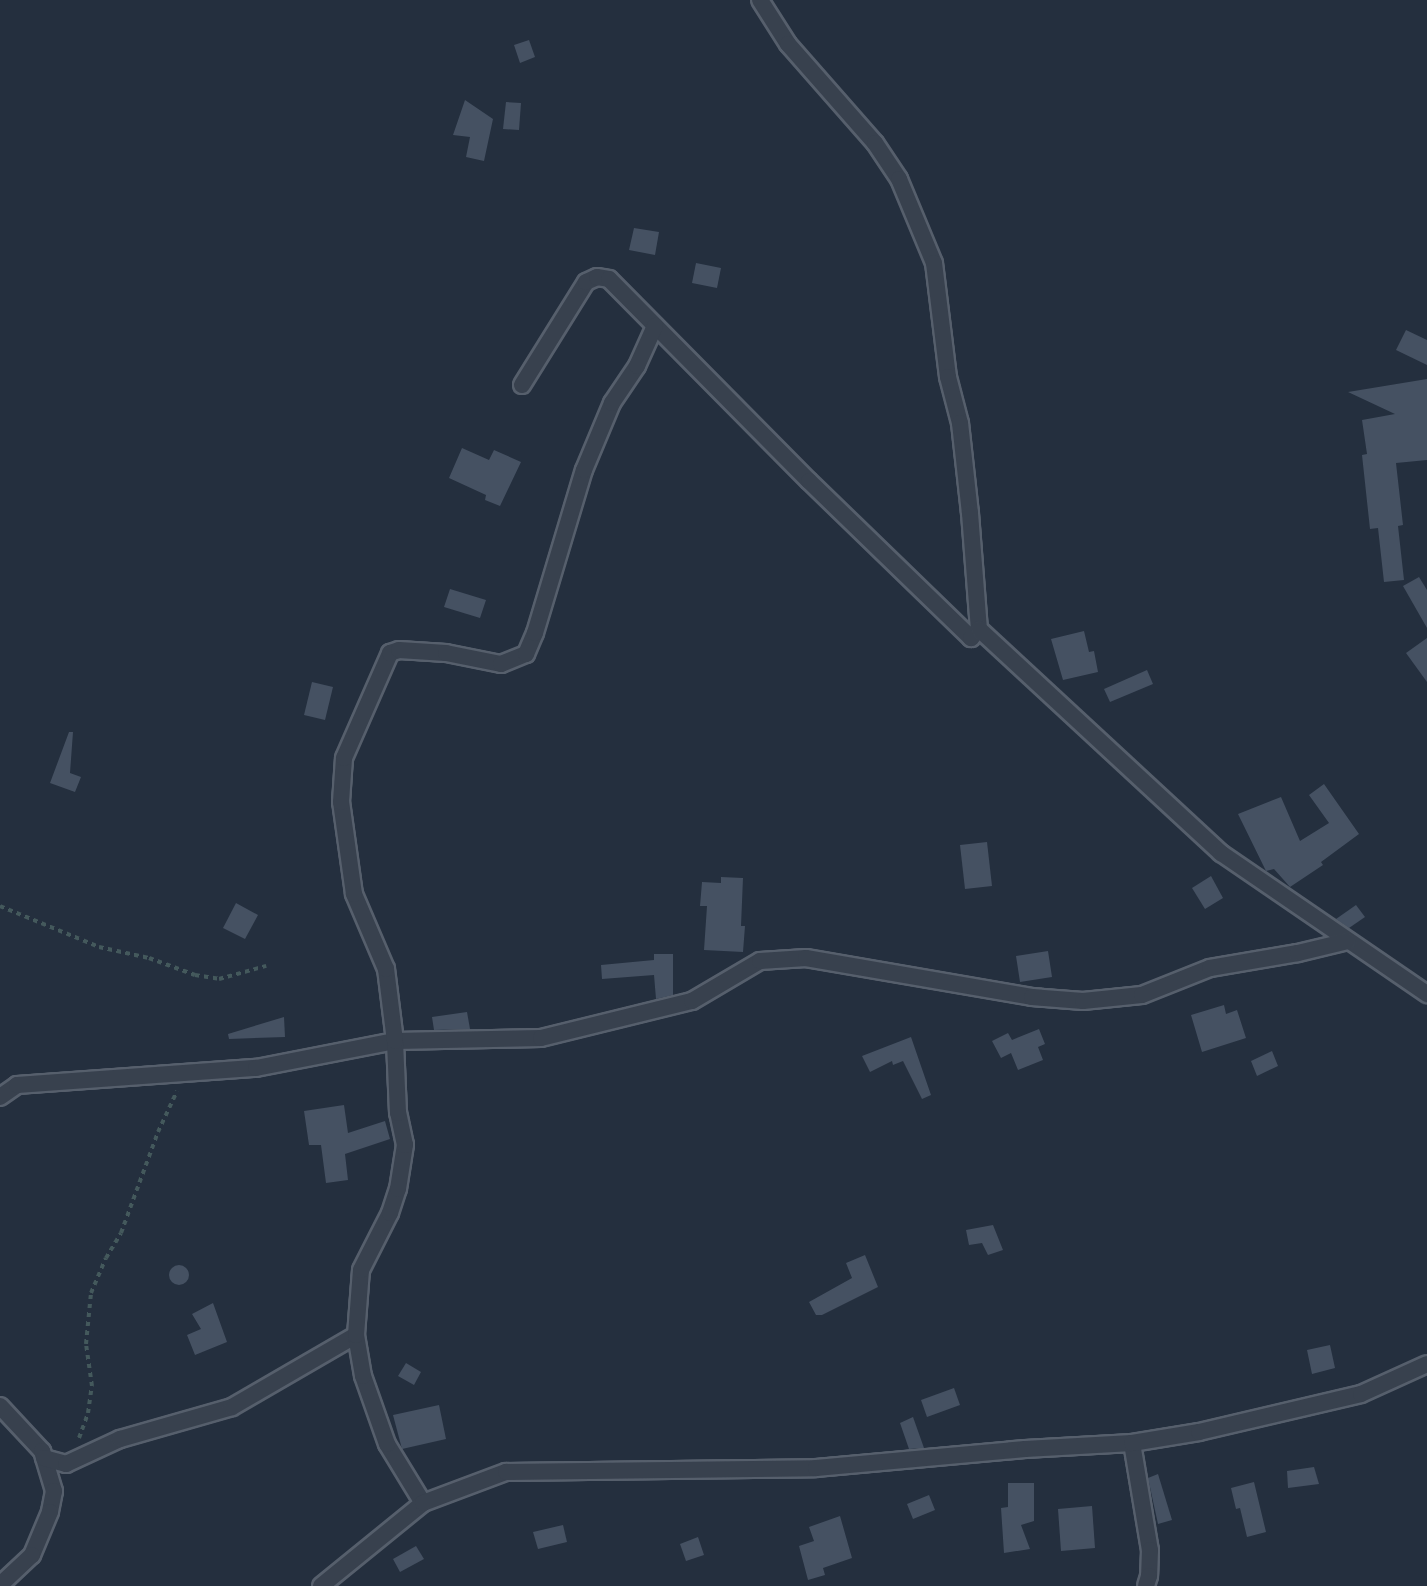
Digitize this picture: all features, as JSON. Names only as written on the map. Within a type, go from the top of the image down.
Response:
[{"type":"street","points":[[760,0],[788,44],[875,143],[899,179],[934,263],[948,377],[960,423],[979,629],[1221,853],[1427,994]]},
{"type":"street","points":[[522,385],[586,282],[597,277],[609,279],[809,481],[971,638],[979,629]]},
{"type":"street","points":[[423,1503],[387,1444],[363,1376],[356,1335],[361,1270],[390,1213],[398,1189],[405,1145],[398,1113],[395,1041],[386,969],[354,894],[341,802],[344,758],[390,653],[399,650],[446,653],[501,664],[526,654],[535,633],[584,470],[612,403],[637,366],[655,326]]},
{"type":"street","points":[[0,1097],[17,1085],[74,1079],[256,1068],[395,1041],[541,1038],[692,1001],[760,961],[806,958],[1032,997],[1083,1001],[1142,995],[1210,968],[1298,953],[1347,941]]},
{"type":"street","points":[[44,1458],[66,1464],[120,1439],[231,1407],[356,1335]]},
{"type":"street","points":[[321,1586],[423,1503],[506,1472],[816,1468],[1025,1449],[1132,1443],[1199,1432],[1361,1394],[1427,1364]]},
{"type":"street","points":[[0,1406],[42,1451],[54,1491],[50,1512],[32,1555],[0,1585]]},
{"type":"street","points":[[1132,1443],[1150,1550],[1149,1576],[1146,1586]]},
{"type":"path","points":[[0,906],[99,947],[149,958],[195,975],[219,979],[266,966]]},
{"type":"path","points":[[66,1464],[88,1413],[92,1386],[86,1344],[91,1293],[106,1258],[121,1233],[158,1132],[184,1074]]},
{"type":"building","points":[[529,40],[535,57],[520,63],[514,45]]},
{"type":"building","points":[[465,100],[493,119],[484,161],[466,157],[470,137],[453,135]]},
{"type":"building","points":[[506,102],[521,103],[519,130],[503,129]]},
{"type":"building","points":[[634,228],[659,232],[655,255],[629,250]]},
{"type":"building","points":[[696,263],[721,268],[717,288],[692,283]]},
{"type":"building","points":[[1406,330],[1427,340],[1427,365],[1396,350]]},
{"type":"building","points":[[1427,379],[1427,460],[1396,463],[1403,525],[1398,526],[1404,580],[1384,582],[1378,528],[1370,529],[1362,455],[1367,454],[1362,420],[1395,414],[1348,392]]},
{"type":"building","points":[[462,448],[489,460],[494,450],[521,462],[500,506],[485,500],[486,495],[449,478]]},
{"type":"building","points":[[1419,577],[1427,590],[1427,628],[1403,586]]},
{"type":"building","points":[[450,589],[486,600],[480,618],[444,607]]},
{"type":"building","points":[[1084,631],[1089,652],[1094,651],[1098,672],[1063,680],[1051,639]]},
{"type":"building","points":[[1427,638],[1427,682],[1406,653]]},
{"type":"building","points":[[1147,670],[1153,684],[1110,702],[1104,689]]},
{"type":"building","points":[[312,682],[333,687],[325,720],[304,715]]},
{"type":"building","points":[[69,732],[73,732],[70,773],[81,777],[75,792],[50,783]]},
{"type":"building","points":[[1324,784],[1359,834],[1321,862],[1323,865],[1290,887],[1274,869],[1266,871],[1238,814],[1281,797],[1300,841],[1329,823],[1309,795]]},
{"type":"building","points":[[987,842],[992,886],[965,889],[960,845]]},
{"type":"building","points":[[1211,876],[1223,898],[1205,909],[1192,888]]},
{"type":"building","points":[[721,877],[743,878],[741,926],[745,926],[743,952],[704,950],[707,906],[700,906],[702,882],[721,883]]},
{"type":"building","points":[[236,903],[258,915],[245,939],[223,928]]},
{"type":"building","points":[[1356,905],[1365,917],[1349,928],[1336,919]]},
{"type":"building","points":[[1048,951],[1052,977],[1020,982],[1016,956]]},
{"type":"building","points":[[654,954],[673,954],[673,995],[656,999],[654,975],[602,979],[601,965],[654,960]]},
{"type":"building","points":[[1224,1005],[1226,1014],[1237,1010],[1246,1038],[1202,1052],[1191,1015]]},
{"type":"building","points":[[467,1012],[470,1029],[434,1030],[432,1017]]},
{"type":"building","points":[[284,1017],[285,1037],[229,1039],[228,1034]]},
{"type":"building","points":[[1039,1029],[1045,1044],[1038,1047],[1043,1060],[1018,1070],[1011,1053],[1001,1058],[992,1041],[1008,1033],[1012,1040]]},
{"type":"building","points":[[911,1037],[931,1095],[922,1099],[903,1061],[893,1065],[892,1061],[870,1072],[862,1056]]},
{"type":"building","points":[[1272,1051],[1278,1066],[1257,1076],[1251,1061]]},
{"type":"building","points":[[344,1105],[348,1133],[385,1121],[390,1139],[345,1154],[348,1180],[326,1183],[321,1145],[309,1145],[304,1111]]},
{"type":"building","points":[[993,1225],[1003,1250],[988,1255],[982,1243],[969,1245],[966,1230]]},
{"type":"building","points":[[865,1255],[878,1287],[822,1315],[816,1315],[809,1302],[852,1278],[846,1263]]},
{"type":"building","points":[[179,1265],[186,1268],[189,1275],[186,1282],[179,1285],[172,1282],[169,1275],[172,1268]]},
{"type":"building","points":[[213,1303],[227,1342],[195,1355],[187,1335],[201,1329],[192,1314]]},
{"type":"building","points":[[1330,1345],[1335,1368],[1312,1374],[1307,1350]]},
{"type":"building","points":[[406,1363],[421,1372],[414,1385],[398,1376]]},
{"type":"building","points":[[954,1388],[960,1405],[927,1417],[921,1400]]},
{"type":"building","points":[[439,1405],[446,1439],[402,1449],[393,1415]]},
{"type":"building","points":[[913,1417],[924,1448],[909,1449],[900,1423]]},
{"type":"building","points":[[1314,1467],[1319,1484],[1288,1488],[1287,1471]]},
{"type":"building","points":[[1158,1474],[1172,1520],[1158,1524],[1148,1478]]},
{"type":"building","points":[[1254,1482],[1266,1532],[1247,1537],[1240,1508],[1236,1509],[1231,1488]]},
{"type":"building","points":[[1008,1483],[1034,1483],[1034,1521],[1021,1525],[1030,1549],[1004,1553],[1001,1508],[1008,1507]]},
{"type":"building","points":[[929,1495],[935,1510],[913,1519],[907,1504]]},
{"type":"building","points":[[1092,1506],[1095,1548],[1061,1551],[1058,1509]]},
{"type":"building","points":[[840,1516],[852,1558],[823,1568],[825,1575],[808,1580],[799,1546],[814,1541],[809,1527]]},
{"type":"building","points":[[563,1525],[567,1542],[538,1549],[533,1532]]},
{"type":"building","points":[[698,1537],[704,1555],[686,1561],[680,1544]]},
{"type":"building","points":[[416,1546],[424,1559],[400,1572],[393,1559]]}]
